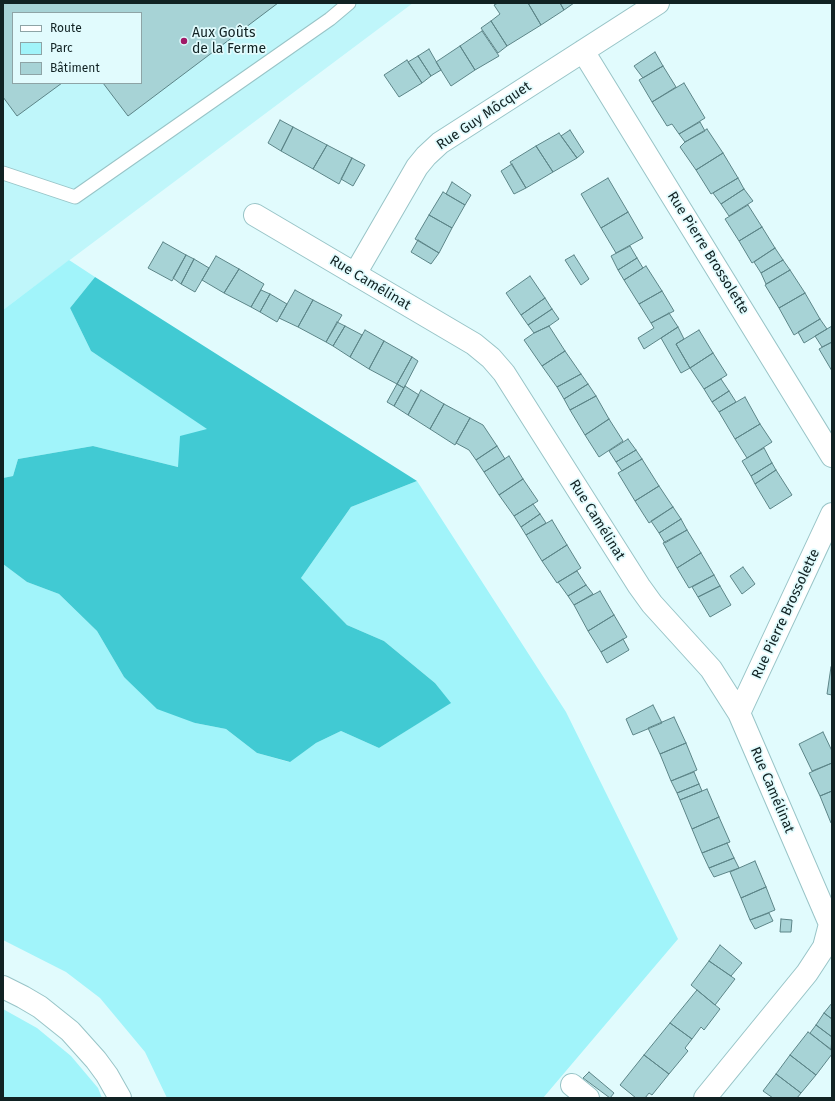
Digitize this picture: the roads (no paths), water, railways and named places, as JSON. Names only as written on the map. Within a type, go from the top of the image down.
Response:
[{"type":"street","name":"Rue Guy Môcquet","points":[[355,274],[417,167],[440,143],[658,3]]},
{"type":"street","name":"Rue Pierre Brossolette","points":[[583,51],[832,456]]},
{"type":"street","name":"Rue Camélinat","points":[[255,215],[474,344],[504,373],[639,586],[652,604],[711,670],[739,713],[831,924]]},
{"type":"street","name":"Rue Pierre Brossolette","points":[[739,713],[832,514]]},
{"type":"street","points":[[705,1098],[807,973],[824,947],[831,924]]},
{"type":"street","points":[[4,987],[40,1007],[70,1031],[96,1060],[120,1098]]},
{"type":"lane","points":[[3,174],[75,196],[330,19],[349,3]]},
{"type":"place","name":"Aux Goûts de la Ferme","points":[[184,41]]}]
